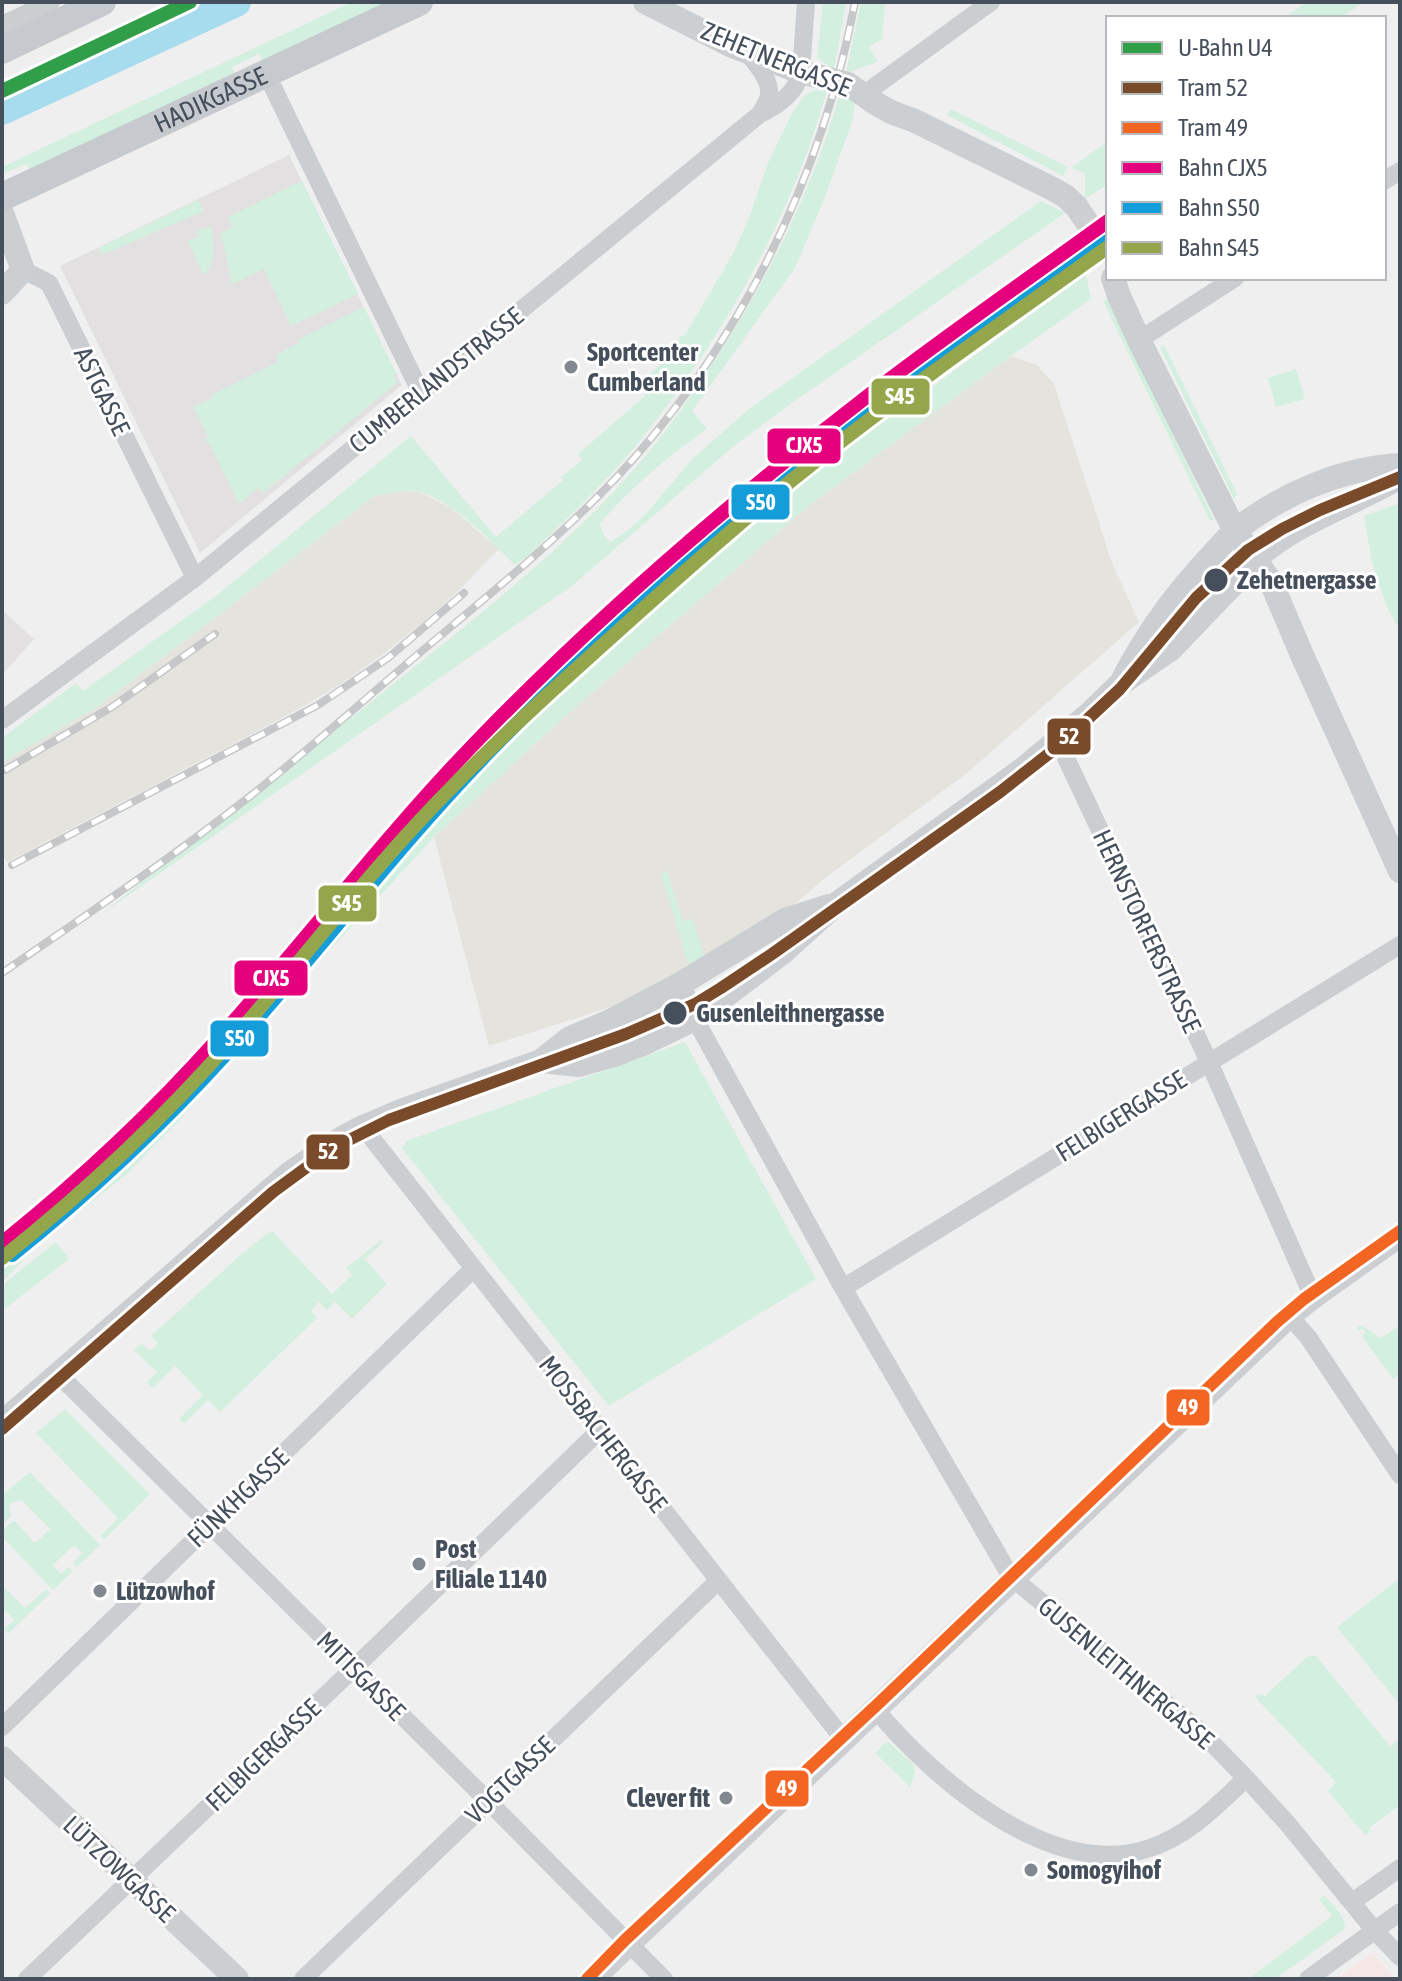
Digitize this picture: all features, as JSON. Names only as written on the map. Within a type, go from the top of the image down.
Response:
[{"type":"main road","points":[[2,50],[102,2]]},
{"type":"main road","name":"HADIKGASSE","points":[[2,197],[419,2]]},
{"type":"main road","name":"ZEHETNERGASSE","points":[[645,2],[747,52],[801,72],[848,84],[891,112],[1051,188],[1076,206]]},
{"type":"main road","points":[[2,213],[23,270],[2,293]]},
{"type":"main road","points":[[1114,280],[1139,340],[1235,531],[1271,582],[1400,871]]},
{"type":"main road","points":[[1120,684],[1160,615],[1235,531],[1277,502],[1309,487],[1363,469],[1400,465]]},
{"type":"main road","points":[[541,1061],[579,1065],[645,1043],[695,1019],[782,953],[835,905],[1013,777],[1120,684],[1171,649],[1256,560],[1282,538],[1400,477]]},
{"type":"main road","points":[[2,1423],[290,1173],[342,1138],[403,1110],[541,1061],[570,1038],[682,983],[785,920],[835,905]]},
{"type":"main road","points":[[592,1979],[1289,1316],[1400,1235]]},
{"type":"main road","name":"LÜTZOWGASSE","points":[[2,1758],[237,1979]]},
{"type":"street","points":[[2,25],[51,2]]},
{"type":"street","points":[[801,72],[806,2]]},
{"type":"street","points":[[863,95],[991,2]]},
{"type":"street","points":[[747,52],[761,70],[770,93],[760,114]]},
{"type":"street","name":"CUMBERLANDSTRASSE","points":[[2,720],[195,578],[760,114],[788,95],[801,72]]},
{"type":"street","points":[[266,73],[421,393]]},
{"type":"street","name":"ASTGASSE","points":[[23,270],[49,283],[195,578]]},
{"type":"street","points":[[1139,340],[1231,280]]},
{"type":"street","name":"HERNSTORFERSTRASSE","points":[[1058,741],[1209,1062],[1313,1297]]},
{"type":"street","name":"FELBIGERGASSE","points":[[843,1288],[1400,945]]},
{"type":"street","name":"GUSENLEITHNERGASSE","points":[[682,983],[695,1019],[843,1288],[1013,1580],[1200,1731],[1287,1823],[1400,1957]]},
{"type":"street","name":"MOSSBACHERGASSE","points":[[363,1127],[844,1740]]},
{"type":"street","name":"FÜNKHGASSE","points":[[2,1727],[473,1269]]},
{"type":"street","points":[[1289,1316],[1308,1337],[1400,1475]]},
{"type":"street","name":"MITISGASSE","points":[[58,1374],[664,1979]]},
{"type":"street","name":"FELBIGERGASSE","points":[[27,1979],[601,1429]]},
{"type":"street","name":"VOGTGASSE","points":[[303,1979],[718,1581]]},
{"type":"street","points":[[876,1710],[960,1793],[1008,1825],[1051,1845],[1087,1853],[1130,1854],[1151,1848],[1198,1822],[1246,1778]]},
{"type":"street","points":[[1352,1902],[1398,1874]]},
{"type":"street","points":[[1308,1979],[1400,1912]]},
{"type":"shaded area","points":[[289,155],[402,385],[200,553],[60,266]]},
{"type":"shaded area","points":[[1011,356],[1037,365],[1054,384],[1112,563],[1139,622],[967,773],[825,878],[781,916],[654,993],[489,1046],[434,837],[563,718],[807,507]]},
{"type":"shaded area","points":[[396,491],[419,492],[450,507],[499,549],[421,624],[342,683],[250,735],[7,862],[2,855],[2,762],[97,707],[376,495]]},
{"type":"shaded area","points":[[2,610],[34,639],[2,675]]},
{"type":"shaded area","points":[[1372,1953],[1396,1979],[1335,1979]]},
{"type":"green space","points":[[352,2],[388,2],[263,62],[259,54],[232,67],[235,75],[31,171],[26,164],[2,174],[2,167]]},
{"type":"green space","points":[[823,2],[846,2],[834,69],[817,58]]},
{"type":"green space","points":[[861,2],[885,2],[882,39],[869,47],[878,62],[846,73]]},
{"type":"green space","points":[[1307,2],[1363,2],[1344,16],[1287,16]]},
{"type":"green space","points":[[827,90],[801,169],[767,245],[704,353],[650,428],[619,464],[525,558],[515,565],[471,523],[433,497],[409,491],[376,495],[97,707],[2,762],[2,738],[76,683],[83,691],[216,596],[411,436],[496,537],[563,480],[561,477],[582,460],[578,454],[646,395],[637,384],[667,359],[680,337],[685,335],[734,252],[768,163],[791,115],[803,97],[812,91]]},
{"type":"green space","points":[[840,93],[856,98],[852,122],[795,268],[692,411],[707,429],[650,473],[599,524],[611,542],[645,515],[693,458],[749,409],[1041,201],[1063,212],[1068,211],[734,446],[573,585],[100,915],[488,607],[548,556],[631,473],[668,428],[745,312],[799,206],[815,169]]},
{"type":"green space","points":[[951,109],[1068,167],[1063,176],[947,115]]},
{"type":"green space","points":[[1106,142],[1106,185],[1085,199],[1085,173],[1071,168]]},
{"type":"green space","points":[[302,181],[358,294],[291,326],[264,269],[232,284],[221,233],[233,227],[228,217]]},
{"type":"green space","points":[[198,200],[204,211],[102,255],[99,248]]},
{"type":"green space","points":[[211,226],[213,258],[204,275],[188,241],[199,236],[197,231]]},
{"type":"green space","points":[[1086,274],[1091,299],[807,507],[563,718],[434,837],[127,1174],[38,1245],[2,1282],[2,1265],[129,1154],[208,1073],[410,838],[553,700],[733,538],[813,474]]},
{"type":"green space","points":[[1108,299],[1214,520],[1210,521],[1103,301]]},
{"type":"green space","points":[[364,307],[398,382],[263,493],[258,488],[239,504],[205,439],[208,436],[193,407],[278,362],[276,355],[299,343],[298,340]]},
{"type":"green space","points":[[1164,345],[1237,494],[1234,499],[1160,347]]},
{"type":"green space","points":[[1296,369],[1305,399],[1276,407],[1268,378]]},
{"type":"green space","points":[[1400,503],[1400,631],[1386,605],[1372,562],[1364,516]]},
{"type":"green space","points":[[667,871],[683,921],[693,919],[704,957],[693,964],[687,960],[661,873]]},
{"type":"green space","points":[[685,1042],[816,1279],[609,1406],[402,1148],[406,1141]]},
{"type":"green space","points":[[273,1232],[332,1294],[352,1275],[346,1268],[381,1240],[383,1242],[365,1259],[387,1284],[352,1319],[335,1302],[327,1310],[319,1302],[311,1311],[317,1318],[220,1412],[208,1400],[184,1424],[179,1419],[203,1395],[175,1366],[153,1388],[147,1382],[157,1372],[134,1350],[142,1344],[150,1351],[158,1343],[151,1336],[244,1252]]},
{"type":"green space","points":[[56,1242],[69,1259],[2,1311],[2,1285]]},
{"type":"green space","points":[[1361,1325],[1381,1338],[1400,1325],[1400,1374],[1393,1379],[1362,1336],[1365,1332],[1363,1328],[1359,1331],[1357,1328]]},
{"type":"green space","points":[[65,1409],[150,1494],[104,1540],[100,1536],[118,1518],[36,1433]]},
{"type":"green space","points":[[30,1472],[100,1545],[77,1567],[73,1563],[82,1553],[74,1545],[53,1565],[61,1574],[68,1567],[73,1571],[53,1590],[2,1537],[2,1531],[14,1520],[35,1543],[50,1529],[21,1500],[11,1503],[11,1516],[2,1525],[2,1495]]},
{"type":"green space","points":[[1400,1578],[1400,1705],[1337,1627]]},
{"type":"green space","points":[[2,1585],[25,1608],[44,1591],[50,1593],[8,1634],[4,1629],[14,1620],[6,1611],[2,1614]]},
{"type":"green space","points":[[1315,1655],[1390,1746],[1400,1738],[1400,1805],[1369,1828],[1365,1835],[1328,1791],[1336,1782],[1256,1698],[1257,1694],[1265,1696],[1307,1657]]},
{"type":"green space","points":[[889,1742],[913,1764],[915,1773],[910,1787],[875,1753]]},
{"type":"green space","points":[[1324,1895],[1341,1915],[1345,1929],[1275,1979],[1248,1979],[1332,1916],[1319,1899]]},
{"type":"waterway","points":[[2,110],[236,2]]},
{"type":"tunnel","points":[[1076,206],[1106,255]]},
{"type":"railway","points":[[2,973],[254,793],[515,573],[615,479],[700,374],[769,257],[797,196],[821,132],[855,2]]},
{"type":"railway","points":[[12,865],[318,705],[388,658],[464,593]]},
{"type":"railway","points":[[5,770],[112,707],[215,634]]},
{"type":"metro line","name":"U4","points":[[2,91],[190,2]]},
{"type":"tram line","name":"52","points":[[2,1429],[273,1192],[333,1148],[389,1120],[626,1034],[695,1004],[721,988],[1000,792],[1060,745],[1120,689],[1196,598],[1248,550],[1320,510],[1400,477]]},
{"type":"tram line","name":"49","points":[[587,1979],[1277,1322],[1304,1299],[1400,1231]]},
{"type":"rail line","name":"CJX5","points":[[2,1243],[59,1196],[166,1094],[250,1003],[442,778],[522,695],[617,605],[817,435],[1106,222]]},
{"type":"rail line","name":"S50","points":[[12,1255],[96,1184],[175,1108],[259,1017],[454,789],[627,617],[725,531],[826,449],[934,366],[1106,242]]},
{"type":"rail line","name":"S45","points":[[2,1258],[93,1181],[178,1099],[426,814],[561,683],[792,480],[909,390],[1106,248]]},
{"type":"place","name":"Sportcenter Cumberland","points":[[571,367]]},
{"type":"place","name":"Zehetnergasse","points":[[1216,580]]},
{"type":"place","name":"Gusenleithnergasse","points":[[675,1013]]},
{"type":"place","name":"Post Filiale 1140","points":[[419,1564]]},
{"type":"place","name":"Lützowhof","points":[[100,1591]]},
{"type":"place","name":"Clever fit","points":[[726,1798]]},
{"type":"place","name":"Somogyihof","points":[[1031,1870]]}]
